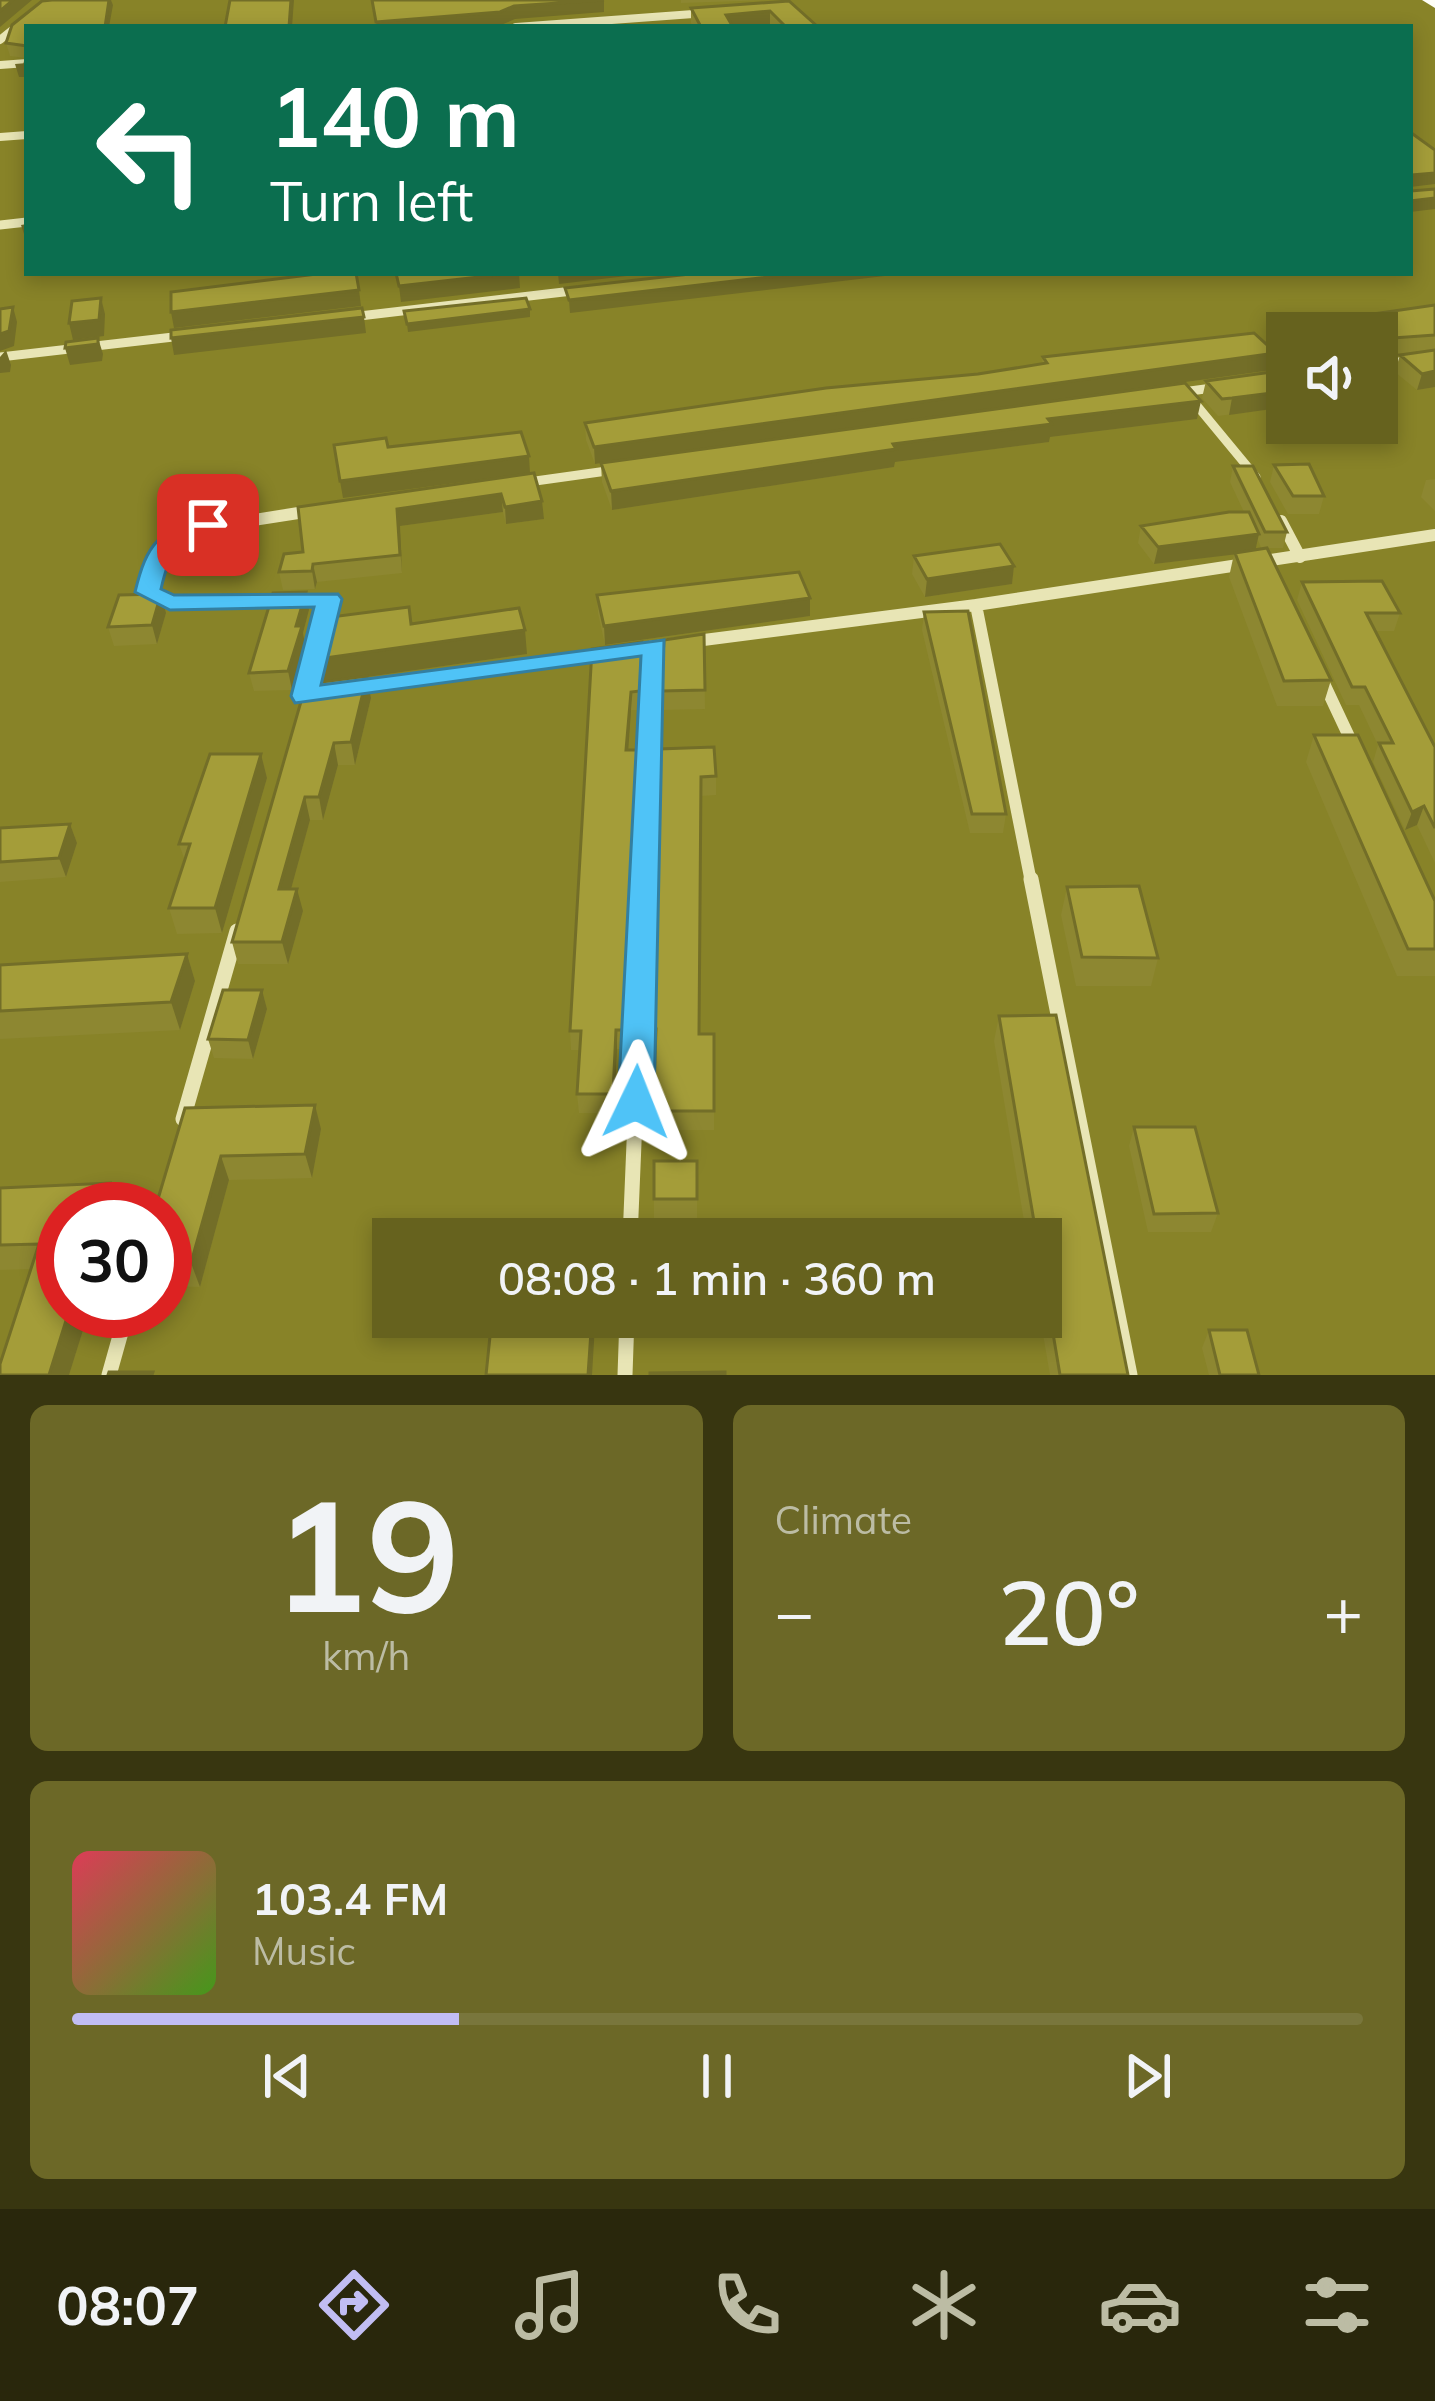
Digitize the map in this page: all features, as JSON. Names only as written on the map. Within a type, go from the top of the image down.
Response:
[{"type":"street","points":[[557,24],[723,12]]},
{"type":"street","points":[[0,40],[28,17]]},
{"type":"street","points":[[330,319],[590,289]]},
{"type":"street","points":[[0,357],[189,335]]},
{"type":"street","points":[[1398,362],[1435,357]]},
{"type":"street","points":[[1162,395],[1246,383]]},
{"type":"street","points":[[1185,392],[1260,484]]},
{"type":"street","points":[[511,484],[627,468]]},
{"type":"street","points":[[1270,502],[1300,557]]},
{"type":"street","points":[[298,718],[329,599],[170,603],[148,592],[157,554],[184,531],[325,509]]},
{"type":"street","points":[[304,696],[976,605],[1435,535]]},
{"type":"street","points":[[1267,562],[1276,583]]},
{"type":"street","points":[[976,605],[1130,1375]]},
{"type":"street","points":[[632,1218],[654,646]]},
{"type":"street","points":[[1316,667],[1356,751]]},
{"type":"street","points":[[176,1142],[240,919]]},
{"type":"street","points":[[109,1375],[119,1338]]},
{"type":"street","points":[[625,1375],[626,1338]]},
{"type":"building","points":[[109,0],[105,24],[24,24],[24,46],[6,43],[12,25],[42,1]]},
{"type":"building","points":[[230,0],[291,0],[289,24],[226,24]]},
{"type":"building","points":[[372,0],[604,0],[376,22]]},
{"type":"building","points":[[789,1],[815,24],[783,24],[770,11],[726,15],[731,24],[699,24],[691,8]]},
{"type":"building","points":[[1413,134],[1435,150],[1435,173],[1413,175]]},
{"type":"building","points":[[1435,189],[1435,198],[1413,201],[1413,191]]},
{"type":"building","points":[[301,276],[357,276],[359,290],[171,312],[171,292]]},
{"type":"building","points":[[397,276],[487,276],[399,286]]},
{"type":"building","points":[[672,276],[776,276],[569,300],[565,288]]},
{"type":"building","points":[[101,298],[99,320],[69,323],[72,301]]},
{"type":"building","points":[[526,298],[530,309],[407,324],[404,311]]},
{"type":"building","points":[[1435,305],[1435,335],[1398,338],[1398,312],[1387,312]]},
{"type":"building","points":[[13,307],[9,331],[0,334],[0,309]]},
{"type":"building","points":[[362,308],[364,317],[171,338],[171,330]]},
{"type":"building","points":[[1254,333],[1266,344],[1266,354],[594,447],[585,423],[826,388],[978,374],[1047,363],[1043,357]]},
{"type":"building","points":[[98,338],[98,344],[65,348],[66,342]]},
{"type":"building","points":[[1435,350],[1435,371],[1422,374],[1400,355]]},
{"type":"building","points":[[1266,373],[1266,394],[1222,399],[1206,381]]},
{"type":"building","points":[[1185,383],[1201,401],[1048,419],[1052,424],[893,444],[896,449],[611,491],[601,463]]},
{"type":"building","points":[[521,432],[529,456],[340,481],[334,445],[386,438],[388,447]]},
{"type":"building","points":[[1309,464],[1324,496],[1293,496],[1274,465]]},
{"type":"building","points":[[1233,466],[1253,466],[1287,532],[1265,532]]},
{"type":"building","points":[[534,473],[542,501],[505,507],[501,494],[397,509],[400,555],[313,564],[312,571],[279,572],[284,554],[303,552],[298,507]]},
{"type":"building","points":[[1249,512],[1259,534],[1158,547],[1141,526]]},
{"type":"building","points":[[1000,544],[1014,566],[927,579],[914,556]]},
{"type":"building","points":[[1267,548],[1331,680],[1284,681],[1235,553]]},
{"type":"building","points":[[799,572],[810,598],[604,626],[597,595]]},
{"type":"building","points":[[1382,581],[1400,613],[1366,613],[1435,747],[1435,828],[1424,806],[1412,812],[1379,743],[1393,743],[1365,687],[1352,687],[1302,582]]},
{"type":"building","points":[[306,592],[296,626],[302,626],[288,671],[249,673],[273,593]]},
{"type":"building","points":[[161,594],[152,625],[108,627],[119,595]]},
{"type":"building","points":[[409,607],[411,624],[519,608],[525,630],[311,660],[323,618]]},
{"type":"building","points":[[968,611],[1006,814],[972,814],[924,612]]},
{"type":"building","points":[[704,634],[705,690],[661,691],[664,640]]},
{"type":"building","points":[[642,642],[640,691],[631,692],[626,750],[638,750],[625,1030],[616,1030],[613,1094],[577,1094],[581,1031],[570,1031],[592,649]]},
{"type":"building","points":[[367,676],[351,742],[334,743],[319,797],[305,797],[279,889],[297,889],[282,942],[232,942],[306,684]]},
{"type":"building","points":[[1314,735],[1358,735],[1435,901],[1435,949],[1408,949]]},
{"type":"building","points":[[714,747],[716,776],[701,777],[699,1034],[714,1034],[714,1111],[653,1111],[656,1029],[649,1029],[659,749]]},
{"type":"building","points":[[210,754],[261,754],[215,908],[169,908],[190,844],[179,844]]},
{"type":"building","points":[[70,824],[59,858],[0,862],[0,828]]},
{"type":"building","points":[[1139,886],[1158,958],[1082,957],[1067,887]]},
{"type":"building","points":[[187,954],[171,1002],[0,1011],[0,965]]},
{"type":"building","points":[[223,990],[262,990],[248,1040],[208,1039]]},
{"type":"building","points":[[1056,1015],[1128,1375],[1060,1375],[1054,1338],[1062,1338],[1062,1218],[1033,1218],[999,1016]]},
{"type":"building","points":[[315,1105],[305,1154],[221,1156],[192,1259],[192,1182],[163,1182],[185,1108]]},
{"type":"building","points":[[1134,1127],[1195,1127],[1218,1213],[1154,1214]]},
{"type":"building","points":[[654,1161],[697,1161],[697,1199],[654,1199]]},
{"type":"building","points":[[36,1186],[36,1244],[0,1245],[0,1188]]},
{"type":"building","points":[[36,1253],[36,1338],[61,1338],[49,1375],[0,1375]]},
{"type":"building","points":[[1209,1330],[1247,1330],[1259,1375],[1220,1375]]},
{"type":"building","points":[[490,1338],[591,1338],[588,1375],[486,1375]]},
{"type":"building","points":[[109,1372],[153,1372],[108,1375]]},
{"type":"building","points":[[650,1373],[725,1375],[650,1375]]},
{"type":"route","points":[[208,525],[184,531],[157,554],[148,592],[170,603],[329,599],[304,696],[654,646],[636,1102]]}]
